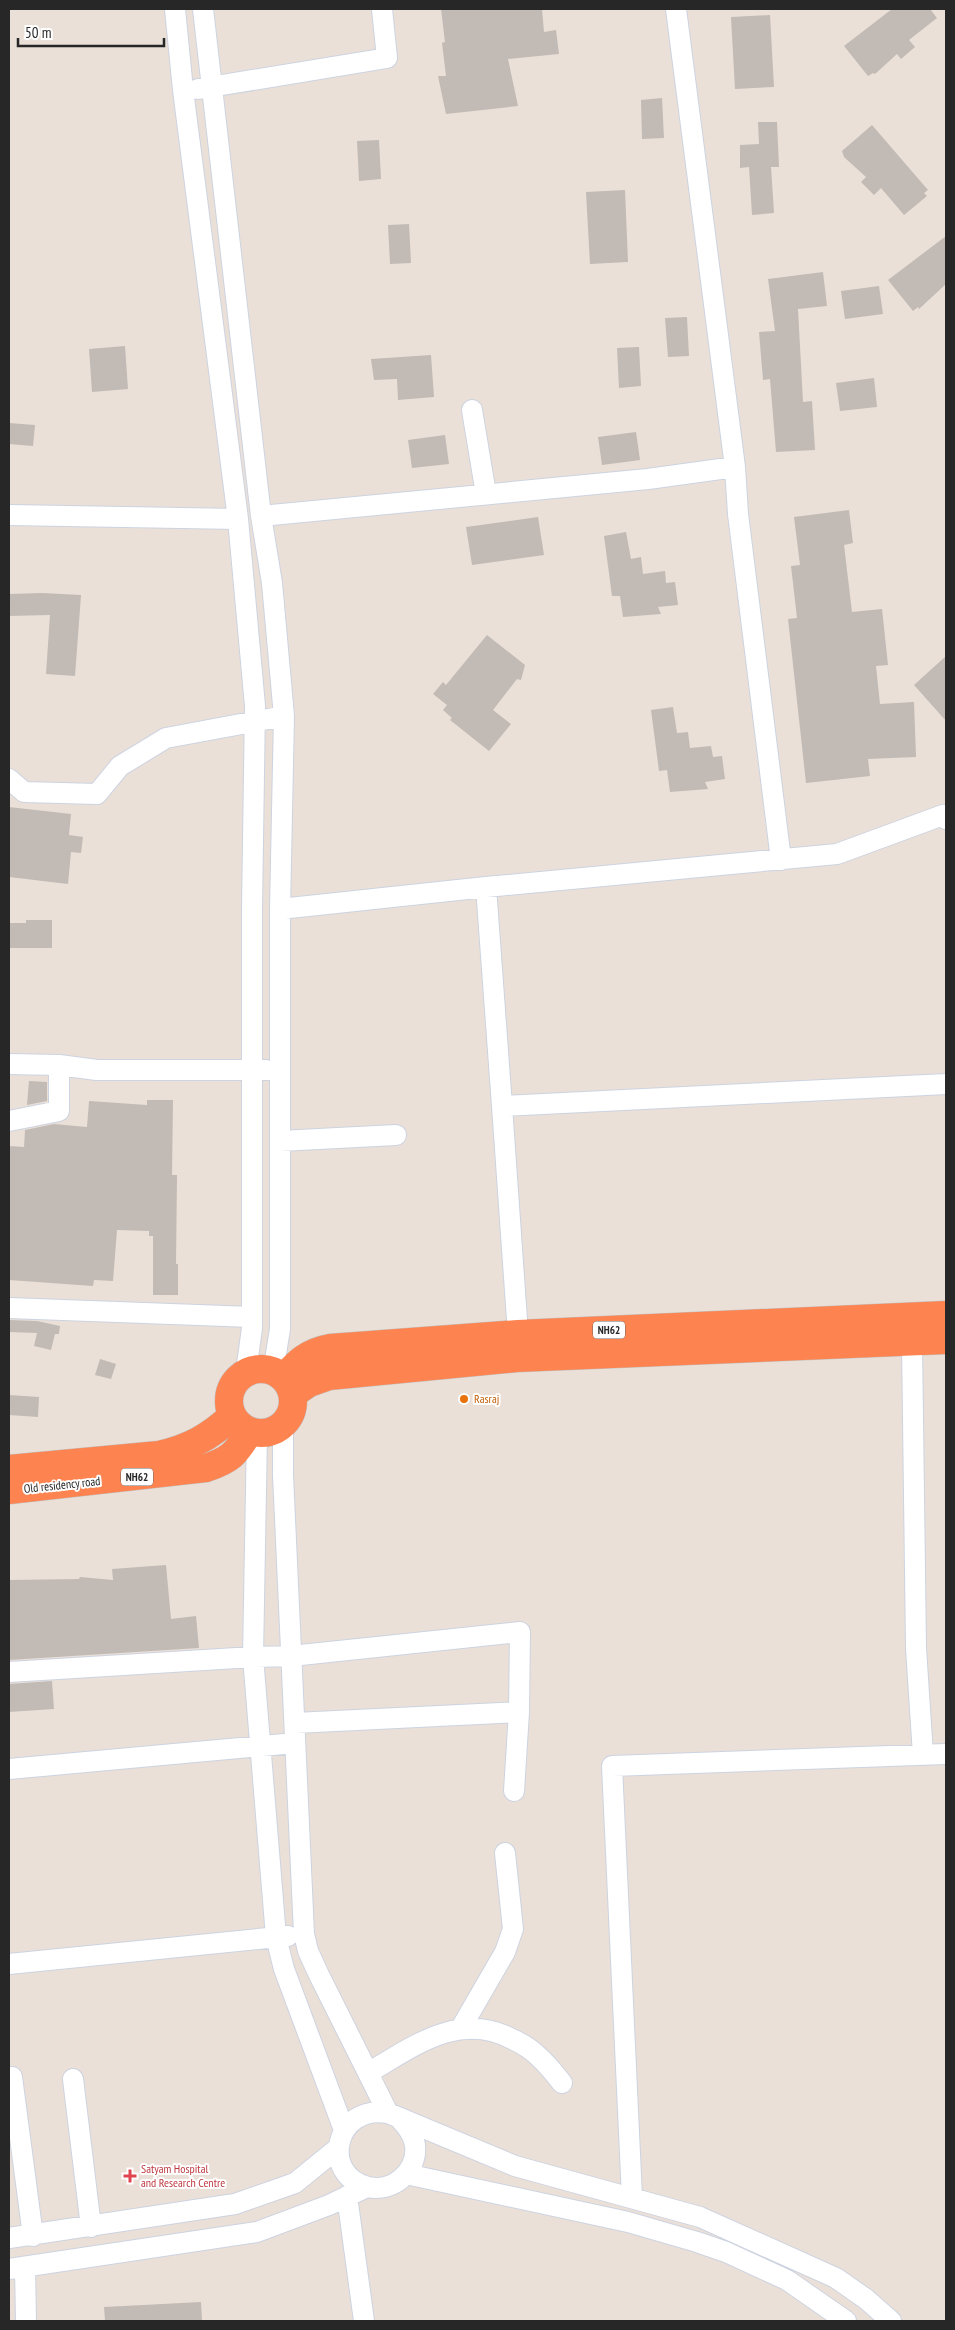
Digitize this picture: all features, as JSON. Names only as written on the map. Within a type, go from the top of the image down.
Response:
[{"type":"highway","name":"NH62","points":[[283,1381],[305,1355],[315,1350],[518,1334],[946,1315]]},
{"type":"highway","name":"NH62","points":[[283,1381],[309,1383],[328,1376],[517,1358],[946,1340]]},
{"type":"highway","points":[[246,1427],[228,1404],[230,1391],[236,1380],[246,1372],[260,1369],[283,1381],[293,1406],[290,1417],[283,1426]]},
{"type":"highway","name":"NH62","points":[[246,1427],[270,1432],[283,1426]]},
{"type":"highway","name":"Old residency road","points":[[9,1469],[167,1453],[183,1449],[201,1441],[216,1431],[246,1427]]},
{"type":"highway","name":"Old residency road","points":[[9,1490],[206,1468],[233,1456],[246,1427]]},
{"type":"street","points":[[175,9],[183,90],[238,519],[255,722],[252,909],[252,1317],[251,1344],[246,1372]]},
{"type":"street","points":[[203,9],[261,516],[272,583],[284,716],[280,909],[280,1329],[283,1381]]},
{"type":"street","points":[[183,90],[211,88],[386,58],[382,9]]},
{"type":"street","points":[[676,9],[735,467],[738,514],[781,860]]},
{"type":"street","points":[[472,410],[486,494]]},
{"type":"street","points":[[261,516],[648,479],[735,467]]},
{"type":"street","points":[[9,514],[238,519]]},
{"type":"street","points":[[9,778],[24,792],[97,794],[120,766],[166,738],[284,716]]},
{"type":"street","points":[[280,909],[486,887],[837,854],[945,816]]},
{"type":"street","points":[[486,887],[518,1334]]},
{"type":"street","points":[[9,1064],[59,1065],[97,1070],[280,1070]]},
{"type":"street","points":[[9,1121],[58,1111],[59,1065]]},
{"type":"street","points":[[502,1106],[946,1084]]},
{"type":"street","points":[[280,1141],[396,1135]]},
{"type":"street","points":[[9,1308],[252,1317]]},
{"type":"street","points":[[912,1342],[916,1648],[923,1755]]},
{"type":"street","points":[[26,2321],[17,2268],[257,2232],[329,2205],[368,2187],[388,2186],[406,2174],[413,2161],[415,2146],[410,2131],[394,2116],[368,2073],[319,1975],[308,1951],[304,1934],[291,1656],[283,1426]]},
{"type":"street","points":[[246,1427],[253,1656],[276,1937],[284,1969],[341,2139],[340,2161],[346,2173],[356,2182],[368,2187]]},
{"type":"street","points":[[9,1672],[253,1656],[291,1656],[520,1632],[519,1712],[514,1791]]},
{"type":"street","points":[[295,1723],[519,1712]]},
{"type":"street","points":[[9,1769],[296,1743]]},
{"type":"street","points":[[632,2197],[612,1766],[946,1754]]},
{"type":"street","points":[[460,2028],[505,1952],[513,1929],[505,1853]]},
{"type":"street","points":[[9,1964],[304,1934]]},
{"type":"street","points":[[368,2073],[438,2034],[460,2028],[494,2030],[511,2038],[538,2056],[562,2083]]},
{"type":"street","points":[[12,2077],[33,2236]]},
{"type":"street","points":[[73,2079],[91,2226]]},
{"type":"street","points":[[9,2238],[33,2236],[235,2204],[295,2183],[341,2139],[358,2116],[378,2111],[453,2139],[515,2166],[700,2217],[836,2278],[866,2299],[891,2321]]},
{"type":"street","points":[[406,2174],[628,2222],[696,2242],[742,2259],[787,2280],[846,2321]]},
{"type":"street","points":[[347,2196],[364,2321]]},
{"type":"building","points":[[441,9],[542,9],[544,32],[556,30],[559,54],[508,59],[518,106],[446,114],[438,76],[446,76],[442,43],[445,42]]},
{"type":"building","points":[[892,9],[930,9],[937,18],[909,40],[915,47],[901,59],[897,54],[875,74],[873,73],[868,76],[844,46]]},
{"type":"building","points":[[770,15],[774,87],[735,89],[731,17]]},
{"type":"building","points":[[662,98],[664,138],[642,139],[641,100]]},
{"type":"building","points":[[758,122],[777,122],[779,167],[771,167],[774,213],[752,215],[749,167],[740,168],[740,145],[759,144]]},
{"type":"building","points":[[872,125],[928,190],[924,193],[927,196],[904,215],[881,188],[874,195],[861,182],[866,177],[844,157],[842,151]]},
{"type":"building","points":[[379,140],[381,179],[359,181],[357,141]]},
{"type":"building","points":[[625,190],[628,262],[590,264],[586,192]]},
{"type":"building","points":[[409,224],[411,263],[390,264],[388,225]]},
{"type":"building","points":[[946,236],[946,284],[919,309],[918,307],[913,311],[888,280]]},
{"type":"building","points":[[823,272],[827,306],[798,309],[803,402],[812,401],[815,450],[776,452],[770,379],[763,380],[759,332],[775,331],[768,279]]},
{"type":"building","points":[[879,286],[883,314],[845,319],[841,291]]},
{"type":"building","points":[[687,317],[689,356],[668,357],[665,318]]},
{"type":"building","points":[[125,346],[128,389],[92,392],[89,349]]},
{"type":"building","points":[[639,347],[641,386],[619,388],[617,348]]},
{"type":"building","points":[[431,355],[434,397],[398,400],[397,379],[374,380],[371,359]]},
{"type":"building","points":[[874,378],[877,407],[840,411],[836,383]]},
{"type":"building","points":[[9,423],[35,425],[33,446],[9,444]]},
{"type":"building","points":[[636,432],[640,460],[602,465],[598,437]]},
{"type":"building","points":[[445,435],[449,464],[412,468],[408,440]]},
{"type":"building","points":[[849,510],[853,543],[844,545],[852,612],[882,609],[888,665],[876,666],[880,704],[914,702],[916,757],[868,759],[870,776],[806,783],[788,619],[797,618],[791,566],[800,565],[794,517]]},
{"type":"building","points":[[538,517],[544,555],[472,565],[466,527]]},
{"type":"building","points":[[626,532],[631,559],[641,557],[643,574],[665,571],[666,583],[675,582],[678,605],[658,607],[661,614],[623,617],[620,596],[612,596],[604,536]]},
{"type":"building","points":[[9,594],[81,595],[75,676],[46,674],[50,615],[9,616]]},
{"type":"building","points":[[487,635],[525,665],[521,680],[517,679],[493,710],[511,724],[489,751],[450,720],[452,718],[443,710],[447,705],[433,694],[443,682],[446,685]]},
{"type":"building","points":[[946,656],[946,721],[914,685]]},
{"type":"building","points":[[673,707],[677,733],[688,732],[690,748],[711,746],[713,757],[722,756],[725,779],[705,782],[708,789],[670,792],[667,770],[659,771],[651,710]]},
{"type":"building","points":[[9,807],[71,814],[69,835],[83,837],[81,853],[71,852],[68,884],[9,877]]},
{"type":"building","points":[[26,920],[52,920],[52,948],[9,948],[9,923],[26,923]]},
{"type":"building","points":[[29,1081],[47,1082],[47,1101],[27,1105]]},
{"type":"building","points":[[147,1100],[173,1100],[172,1175],[177,1175],[176,1264],[178,1264],[178,1295],[153,1295],[153,1236],[149,1236],[149,1231],[117,1230],[113,1281],[94,1280],[93,1286],[9,1280],[9,1146],[24,1147],[25,1130],[54,1124],[87,1127],[89,1101],[147,1105]]},
{"type":"building","points":[[9,1320],[37,1321],[60,1326],[59,1334],[55,1334],[51,1350],[34,1346],[37,1333],[9,1332]]},
{"type":"building","points":[[100,1359],[116,1364],[111,1379],[95,1375]]},
{"type":"building","points":[[9,1395],[39,1397],[38,1417],[9,1415]]},
{"type":"building","points":[[166,1565],[171,1619],[196,1616],[199,1648],[9,1660],[9,1580],[79,1579],[80,1577],[113,1580],[112,1569]]},
{"type":"building","points":[[52,1681],[54,1709],[9,1712],[9,1684]]},
{"type":"building","points":[[201,2302],[202,2321],[105,2321],[104,2307]]},
{"type":"place","name":"Rasraj","points":[[464,1399]]},
{"type":"place","name":"Satyam Hospital and Research Centre","points":[[130,2176]]}]
